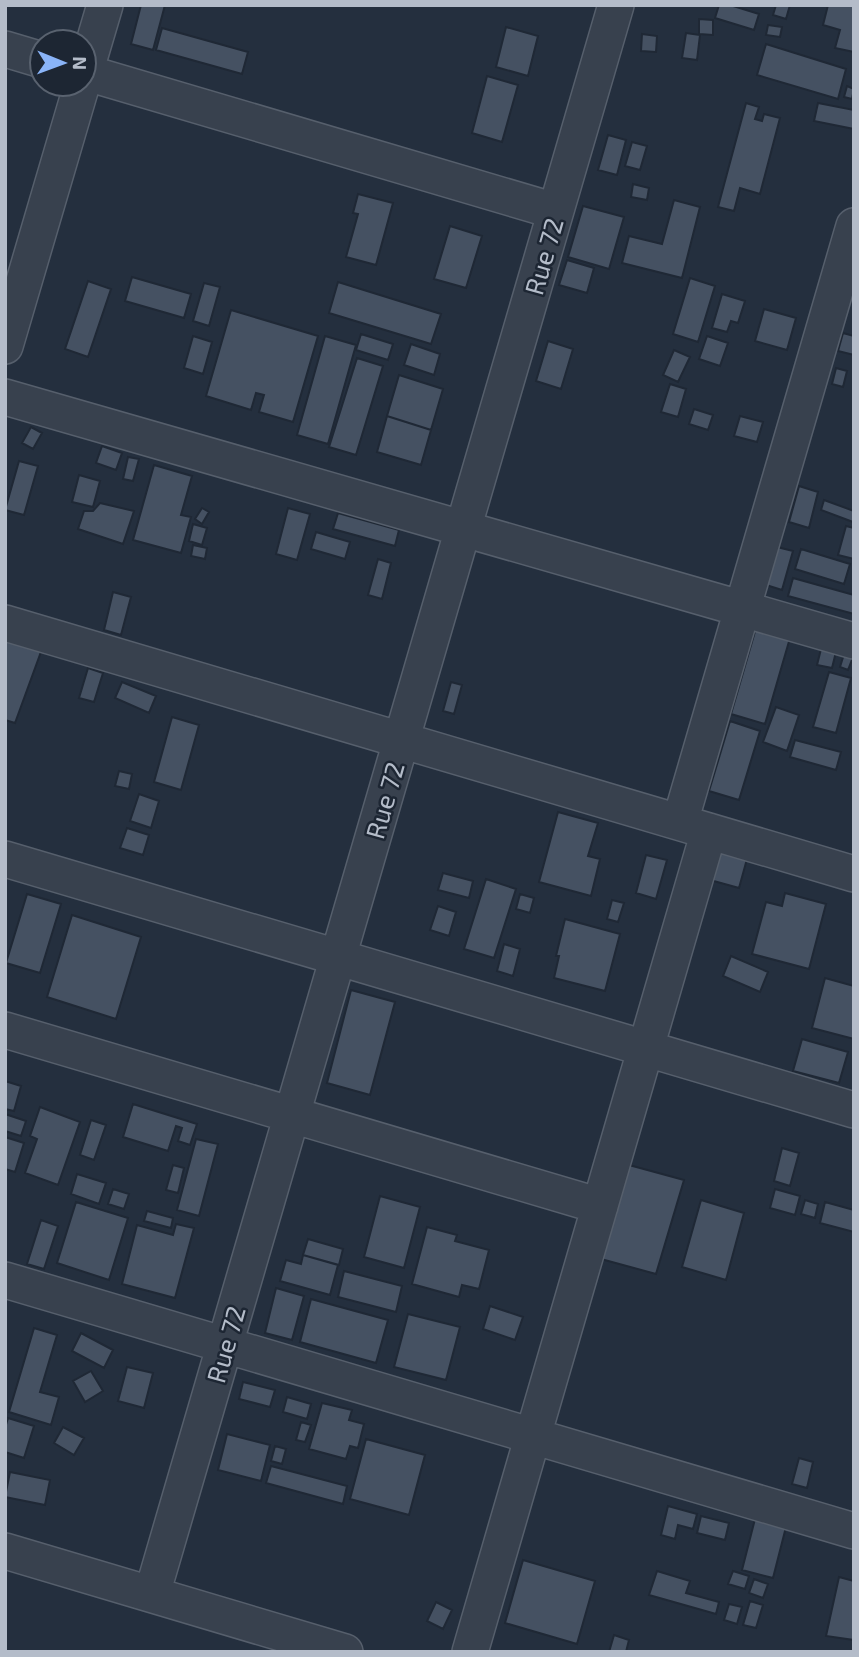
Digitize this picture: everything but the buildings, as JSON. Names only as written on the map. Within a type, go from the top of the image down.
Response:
[{"type":"street","points":[[98,29],[105,5]]},
{"type":"street","name":"Rue 72","points":[[152,1594],[616,5]]},
{"type":"street","points":[[5,49],[28,56]]},
{"type":"street","points":[[98,80],[555,211]]},
{"type":"street","points":[[5,346],[78,98]]},
{"type":"street","points":[[470,1652],[646,1048],[742,609],[854,226]]},
{"type":"street","points":[[5,397],[854,641]]},
{"type":"street","points":[[5,624],[854,874]]},
{"type":"street","points":[[5,859],[854,1110]]},
{"type":"street","points":[[5,1030],[600,1206]]},
{"type":"street","points":[[5,1280],[854,1531]]},
{"type":"street","points":[[5,1551],[345,1652]]}]
